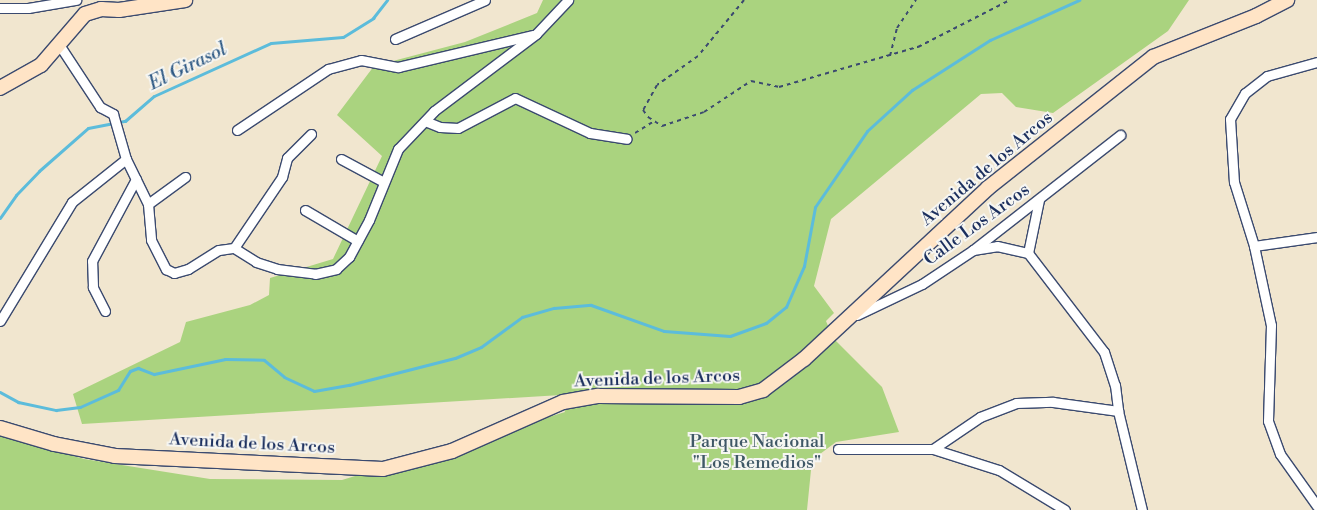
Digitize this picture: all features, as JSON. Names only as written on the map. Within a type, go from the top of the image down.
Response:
[{"type":"main road","points":[[0,88],[30,74],[85,14],[101,9],[119,10],[185,0]]},
{"type":"main road","name":"Avenida de los Arcos","points":[[0,428],[54,444],[115,456],[383,469],[452,451],[563,402],[598,396],[738,397],[754,392],[783,377],[988,188],[1153,57],[1256,16],[1287,0]]},
{"type":"street","points":[[0,8],[28,8],[76,0]]},
{"type":"street","points":[[106,0],[119,10]]},
{"type":"street","points":[[395,39],[485,0]]},
{"type":"street","points":[[58,43],[100,106],[113,114],[126,159],[148,204],[151,240],[158,257],[174,273],[188,269],[219,250],[234,248],[256,262],[277,269],[315,274],[336,270],[343,264],[370,220],[382,181],[398,149],[425,121],[536,34],[568,0]]},
{"type":"street","points":[[237,130],[328,69],[361,60],[398,67],[536,34]]},
{"type":"street","points":[[1317,62],[1266,76],[1245,93],[1230,119],[1234,182],[1254,246],[1271,324],[1268,421],[1280,454],[1317,506]]},
{"type":"street","points":[[425,121],[440,127],[458,128],[516,98],[590,133],[627,139]]},
{"type":"street","points":[[234,248],[282,177],[287,158],[311,134]]},
{"type":"street","name":"Calle Los Arcos","points":[[842,321],[922,284],[973,250],[1120,135]]},
{"type":"street","points":[[1,320],[72,202],[126,159]]},
{"type":"street","points":[[341,159],[382,181]]},
{"type":"street","points":[[148,204],[185,177]]},
{"type":"street","points":[[105,312],[93,287],[92,262],[136,179]]},
{"type":"street","points":[[1028,253],[1029,235],[1039,200]]},
{"type":"street","points":[[305,210],[358,241]]},
{"type":"street","points":[[1254,246],[1317,237]]},
{"type":"street","points":[[973,250],[997,246],[1028,253],[1104,352],[1115,385],[1118,411],[1142,510]]},
{"type":"street","points":[[933,449],[980,418],[1016,402],[1053,402],[1118,411]]},
{"type":"street","points":[[838,450],[933,449],[999,470],[1065,510]]},
{"type":"path","points":[[744,0],[698,56],[657,85],[643,110],[662,126],[704,112],[751,81],[779,87],[918,47],[1010,0]]},
{"type":"path","points":[[890,56],[897,28],[916,0]]},
{"type":"path","points":[[627,139],[654,120]]},
{"type":"green space","name":"Parque Nacional \"Los Remedios\"","points":[[543,0],[1189,0],[1168,31],[1053,113],[1016,107],[1002,93],[981,94],[831,219],[814,286],[834,313],[826,321],[833,338],[882,387],[899,432],[836,442],[812,460],[807,510],[0,510],[0,435],[84,459],[210,479],[342,480],[565,412],[561,395],[82,424],[73,394],[180,342],[186,322],[250,305],[269,295],[270,278],[333,259],[382,156],[337,115],[374,66],[465,42],[537,13]]},
{"type":"waterway","name":"El Girasol","points":[[0,218],[16,195],[39,171],[88,128],[125,121],[154,96],[271,43],[343,37],[373,18],[387,0]]},
{"type":"waterway","points":[[0,392],[18,402],[56,410],[80,407],[118,390],[130,371],[138,368],[154,374],[225,359],[264,360],[284,377],[314,391],[349,385],[455,358],[481,347],[522,317],[554,308],[591,305],[664,331],[730,336],[766,323],[786,307],[804,266],[815,207],[867,131],[912,90],[990,40],[1079,0]]}]
